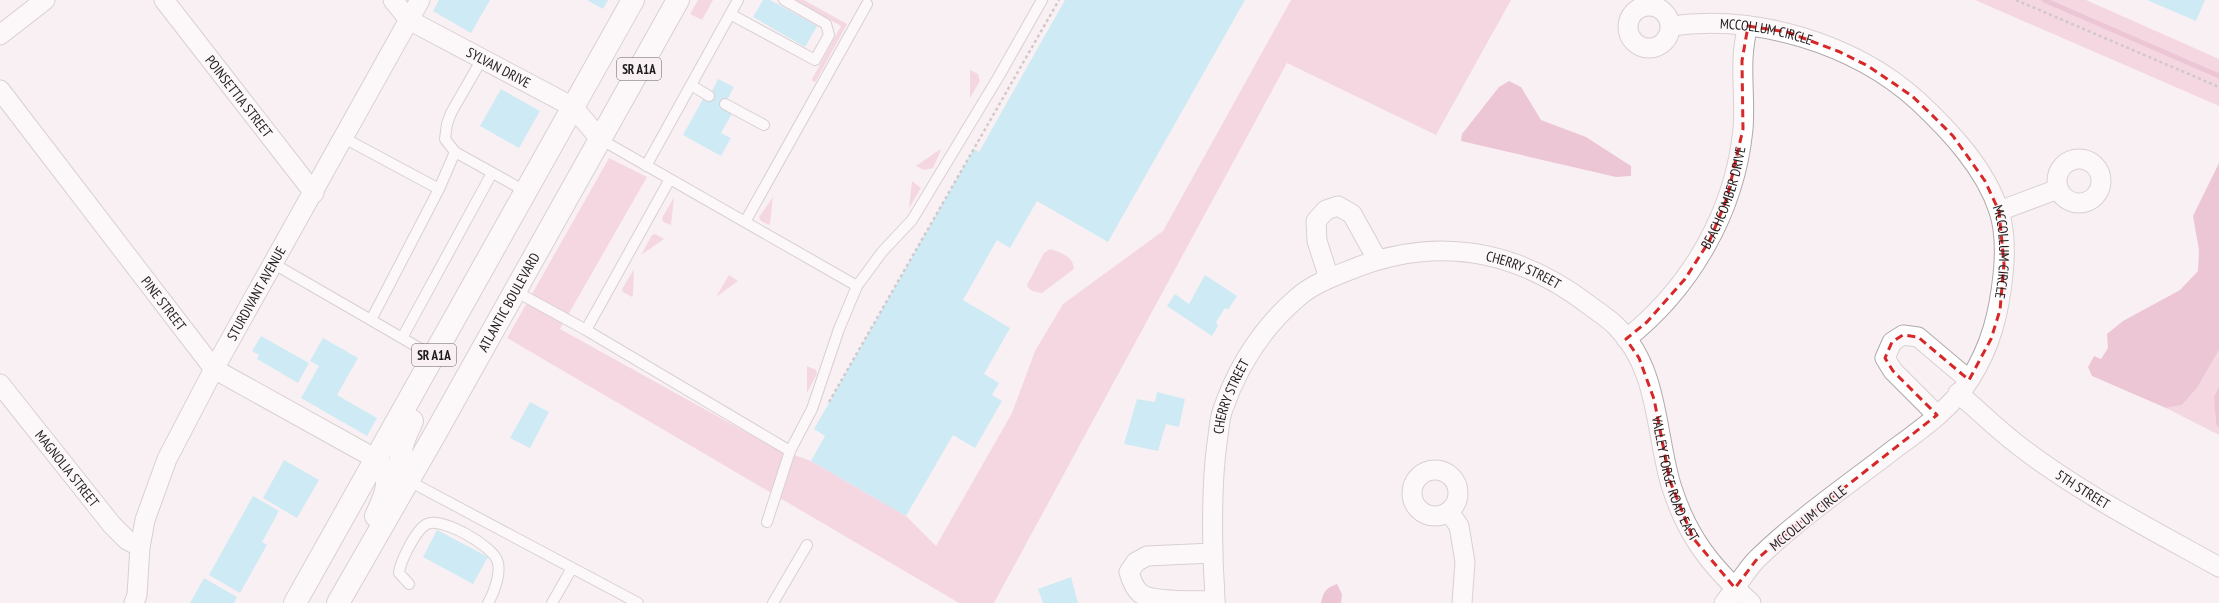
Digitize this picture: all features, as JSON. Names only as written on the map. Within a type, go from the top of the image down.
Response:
[{"type":"highway","name":"SR A1A","points":[[295,603],[633,0]]},
{"type":"highway","name":"ATLANTIC BOULEVARD","points":[[342,594],[409,481],[678,0]]},
{"type":"highway","points":[[409,481],[400,462],[400,445],[438,369],[433,356]]},
{"type":"highway","points":[[342,594],[385,495],[388,481],[384,469],[376,459]]},
{"type":"street","points":[[0,35],[46,0]]},
{"type":"street","name":"POINSETTIA STREET","points":[[164,0],[314,193]]},
{"type":"street","name":"SYLVAN DRIVE","points":[[393,0],[409,20],[573,107],[600,139]]},
{"type":"street","name":"STURDIVANT AVENUE","points":[[134,603],[137,595],[140,547],[145,520],[167,459],[214,369],[314,193],[420,0]]},
{"type":"street","name":"MCCOLLUM CIRCLE","points":[[1671,26],[1723,23],[1787,32],[1840,52],[1868,66],[1912,96],[1953,136],[1985,181],[1999,211],[2004,264],[2000,310],[1991,339],[1964,387],[1922,429],[1798,524],[1757,559],[1729,596]]},
{"type":"street","name":"BEACHCOMBER DRIVE","points":[[1626,339],[1647,322],[1685,279],[1710,240],[1727,198],[1739,158],[1743,129],[1742,61],[1748,26]]},
{"type":"street","name":"PINE STREET","points":[[0,90],[214,369],[376,459]]},
{"type":"street","points":[[1999,211],[2058,189]]},
{"type":"street","points":[[1329,278],[1317,241],[1316,221],[1326,210],[1338,206],[1352,214],[1377,259]]},
{"type":"street","name":"CHERRY STREET","points":[[1213,552],[1147,556],[1136,562],[1129,572],[1132,582],[1141,594],[1156,598],[1215,602],[1213,552],[1214,472],[1222,411],[1240,369],[1268,326],[1299,296],[1329,278],[1377,259],[1416,251],[1481,253],[1518,263],[1547,276],[1574,293],[1616,326],[1626,339]]},
{"type":"street","name":"5TH STREET","points":[[1937,415],[1892,371],[1885,358],[1892,342],[1903,335],[1918,337],[2017,445],[2057,473],[2099,499],[2219,567]]},
{"type":"street","name":"VALLEY FORGE ROAD EAST","points":[[1626,339],[1639,358],[1654,399],[1670,481],[1693,538],[1716,570],[1729,596],[1751,603]]},
{"type":"street","name":"MAGNOLIA STREET","points":[[0,384],[112,525],[127,540],[140,547]]},
{"type":"street","points":[[1449,512],[1459,526],[1465,562],[1462,603]]},
{"type":"lane","points":[[646,166],[738,0]]},
{"type":"lane","points":[[730,14],[815,60],[829,35],[826,24],[784,0]]},
{"type":"lane","points":[[767,522],[790,451],[812,409],[839,329],[857,286],[882,252],[912,220],[999,76],[1041,0]]},
{"type":"lane","points":[[745,222],[867,4]]},
{"type":"lane","points":[[482,59],[446,124],[445,139],[455,152],[525,191]]},
{"type":"lane","points":[[691,85],[709,96]]},
{"type":"lane","points":[[725,104],[764,125]]},
{"type":"lane","points":[[344,138],[439,189]]},
{"type":"lane","points":[[600,139],[857,286]]},
{"type":"lane","points":[[371,320],[439,189],[455,152]]},
{"type":"lane","points":[[402,338],[492,173]]},
{"type":"lane","points":[[586,330],[670,179]]},
{"type":"lane","points":[[274,264],[433,356]]},
{"type":"lane","points":[[515,291],[586,330],[790,451]]},
{"type":"lane","points":[[409,481],[638,603]]},
{"type":"lane","points":[[409,584],[400,573],[400,564],[420,529],[427,523],[434,522],[450,526],[487,547],[497,558],[500,568],[488,603]]},
{"type":"lane","points":[[773,603],[807,545]]},
{"type":"lane","points":[[552,603],[572,568]]},
{"type":"path","points":[[826,408],[1059,0]]},
{"type":"path","points":[[2016,0],[2219,87]]},
{"type":"highlighted area","points":[[1748,26],[1787,32],[1840,52],[1868,66],[1912,96],[1953,136],[1985,181],[1999,211],[2004,264],[2000,310],[1991,339],[1969,380],[1918,337],[1903,335],[1892,342],[1885,358],[1893,371],[1937,415],[1798,524],[1757,559],[1735,588],[1693,538],[1670,481],[1654,399],[1639,358],[1626,339],[1647,322],[1685,279],[1710,240],[1727,198],[1743,129],[1742,61]]},
{"type":"shaded area","points":[[698,0],[713,0],[702,20],[690,14]]},
{"type":"shaded area","points":[[795,0],[804,0],[847,24],[816,81],[813,82],[812,79],[841,26]]},
{"type":"shaded area","points":[[1291,0],[1511,0],[1436,135],[1287,63],[994,603],[959,603],[507,338],[609,158],[647,177],[560,329],[775,448],[811,461],[906,516],[936,546],[1012,413],[1035,351],[1063,304],[1163,231]]},
{"type":"shaded area","points":[[1975,0],[2086,0],[2219,59],[2219,106]]},
{"type":"shaded area","points":[[970,70],[978,74],[980,81],[970,98]]},
{"type":"shaded area","points":[[1509,81],[1521,87],[1541,120],[1586,137],[1631,166],[1631,176],[1616,177],[1461,141],[1462,134],[1499,87]]},
{"type":"shaded area","points":[[941,150],[933,168],[924,170],[916,166]]},
{"type":"shaded area","points":[[2219,163],[2219,350],[2197,388],[2182,405],[2166,408],[2092,376],[2088,367],[2094,356],[2101,359],[2108,348],[2107,334],[2123,321],[2180,290],[2198,271],[2199,250],[2193,216]]},
{"type":"shaded area","points":[[912,181],[921,188],[909,208]]},
{"type":"shaded area","points":[[674,197],[671,225],[663,222],[662,218]]},
{"type":"shaded area","points":[[773,197],[769,225],[761,221],[759,217]]},
{"type":"shaded area","points":[[655,234],[664,239],[641,255],[652,235]]},
{"type":"shaded area","points":[[1050,249],[1069,258],[1072,261],[1074,269],[1042,293],[1033,291],[1029,289],[1027,285],[1044,253]]},
{"type":"shaded area","points":[[634,269],[632,297],[623,292],[622,289]]},
{"type":"shaded area","points":[[729,275],[738,281],[716,297]]},
{"type":"shaded area","points":[[2219,350],[2219,386],[2214,397],[2216,425],[2219,428],[2219,435],[2166,408],[2182,405],[2197,388]]},
{"type":"shaded area","points":[[807,366],[816,370],[817,374],[807,393]]},
{"type":"shaded area","points":[[2219,386],[2219,428],[2216,425],[2214,397]]},
{"type":"shaded area","points":[[1337,584],[1342,594],[1341,603],[1321,603],[1326,591],[1330,587]]},
{"type":"building","points":[[439,0],[490,0],[471,33],[433,11]]},
{"type":"building","points":[[587,0],[608,0],[603,9]]},
{"type":"building","points":[[763,0],[770,0],[817,26],[805,47],[753,17]]},
{"type":"building","points":[[1065,0],[1245,0],[1108,242],[1037,201],[1010,248],[997,240],[963,300],[1010,328],[984,374],[999,383],[992,395],[1002,401],[975,448],[953,435],[906,516],[811,461],[825,436],[814,429],[974,149],[979,152]]},
{"type":"building","points":[[2147,0],[2205,0],[2196,21]]},
{"type":"building","points":[[718,79],[734,87],[723,107],[733,112],[721,133],[731,138],[721,156],[683,135],[704,97],[708,99]]},
{"type":"building","points":[[501,89],[540,111],[519,148],[480,126]]},
{"type":"building","points":[[1205,275],[1237,296],[1228,310],[1225,308],[1216,322],[1218,326],[1212,336],[1167,306],[1175,294],[1189,304]]},
{"type":"building","points":[[261,336],[309,363],[298,383],[257,359],[259,355],[252,351]]},
{"type":"building","points":[[323,338],[358,358],[337,395],[377,418],[367,436],[301,398],[319,366],[310,361]]},
{"type":"building","points":[[1157,392],[1185,399],[1179,427],[1166,424],[1158,451],[1124,444],[1137,399],[1155,402]]},
{"type":"building","points":[[530,402],[549,412],[530,448],[510,438]]},
{"type":"building","points":[[284,460],[319,480],[297,518],[263,498]]},
{"type":"building","points":[[253,496],[279,511],[262,542],[267,545],[240,593],[209,575]]},
{"type":"building","points":[[437,530],[488,557],[473,584],[423,557]]},
{"type":"building","points":[[1071,577],[1078,603],[1043,603],[1038,589]]},
{"type":"building","points":[[204,578],[237,597],[234,603],[190,603]]},
{"type":"waterway","points":[[2044,0],[2219,76]]}]
